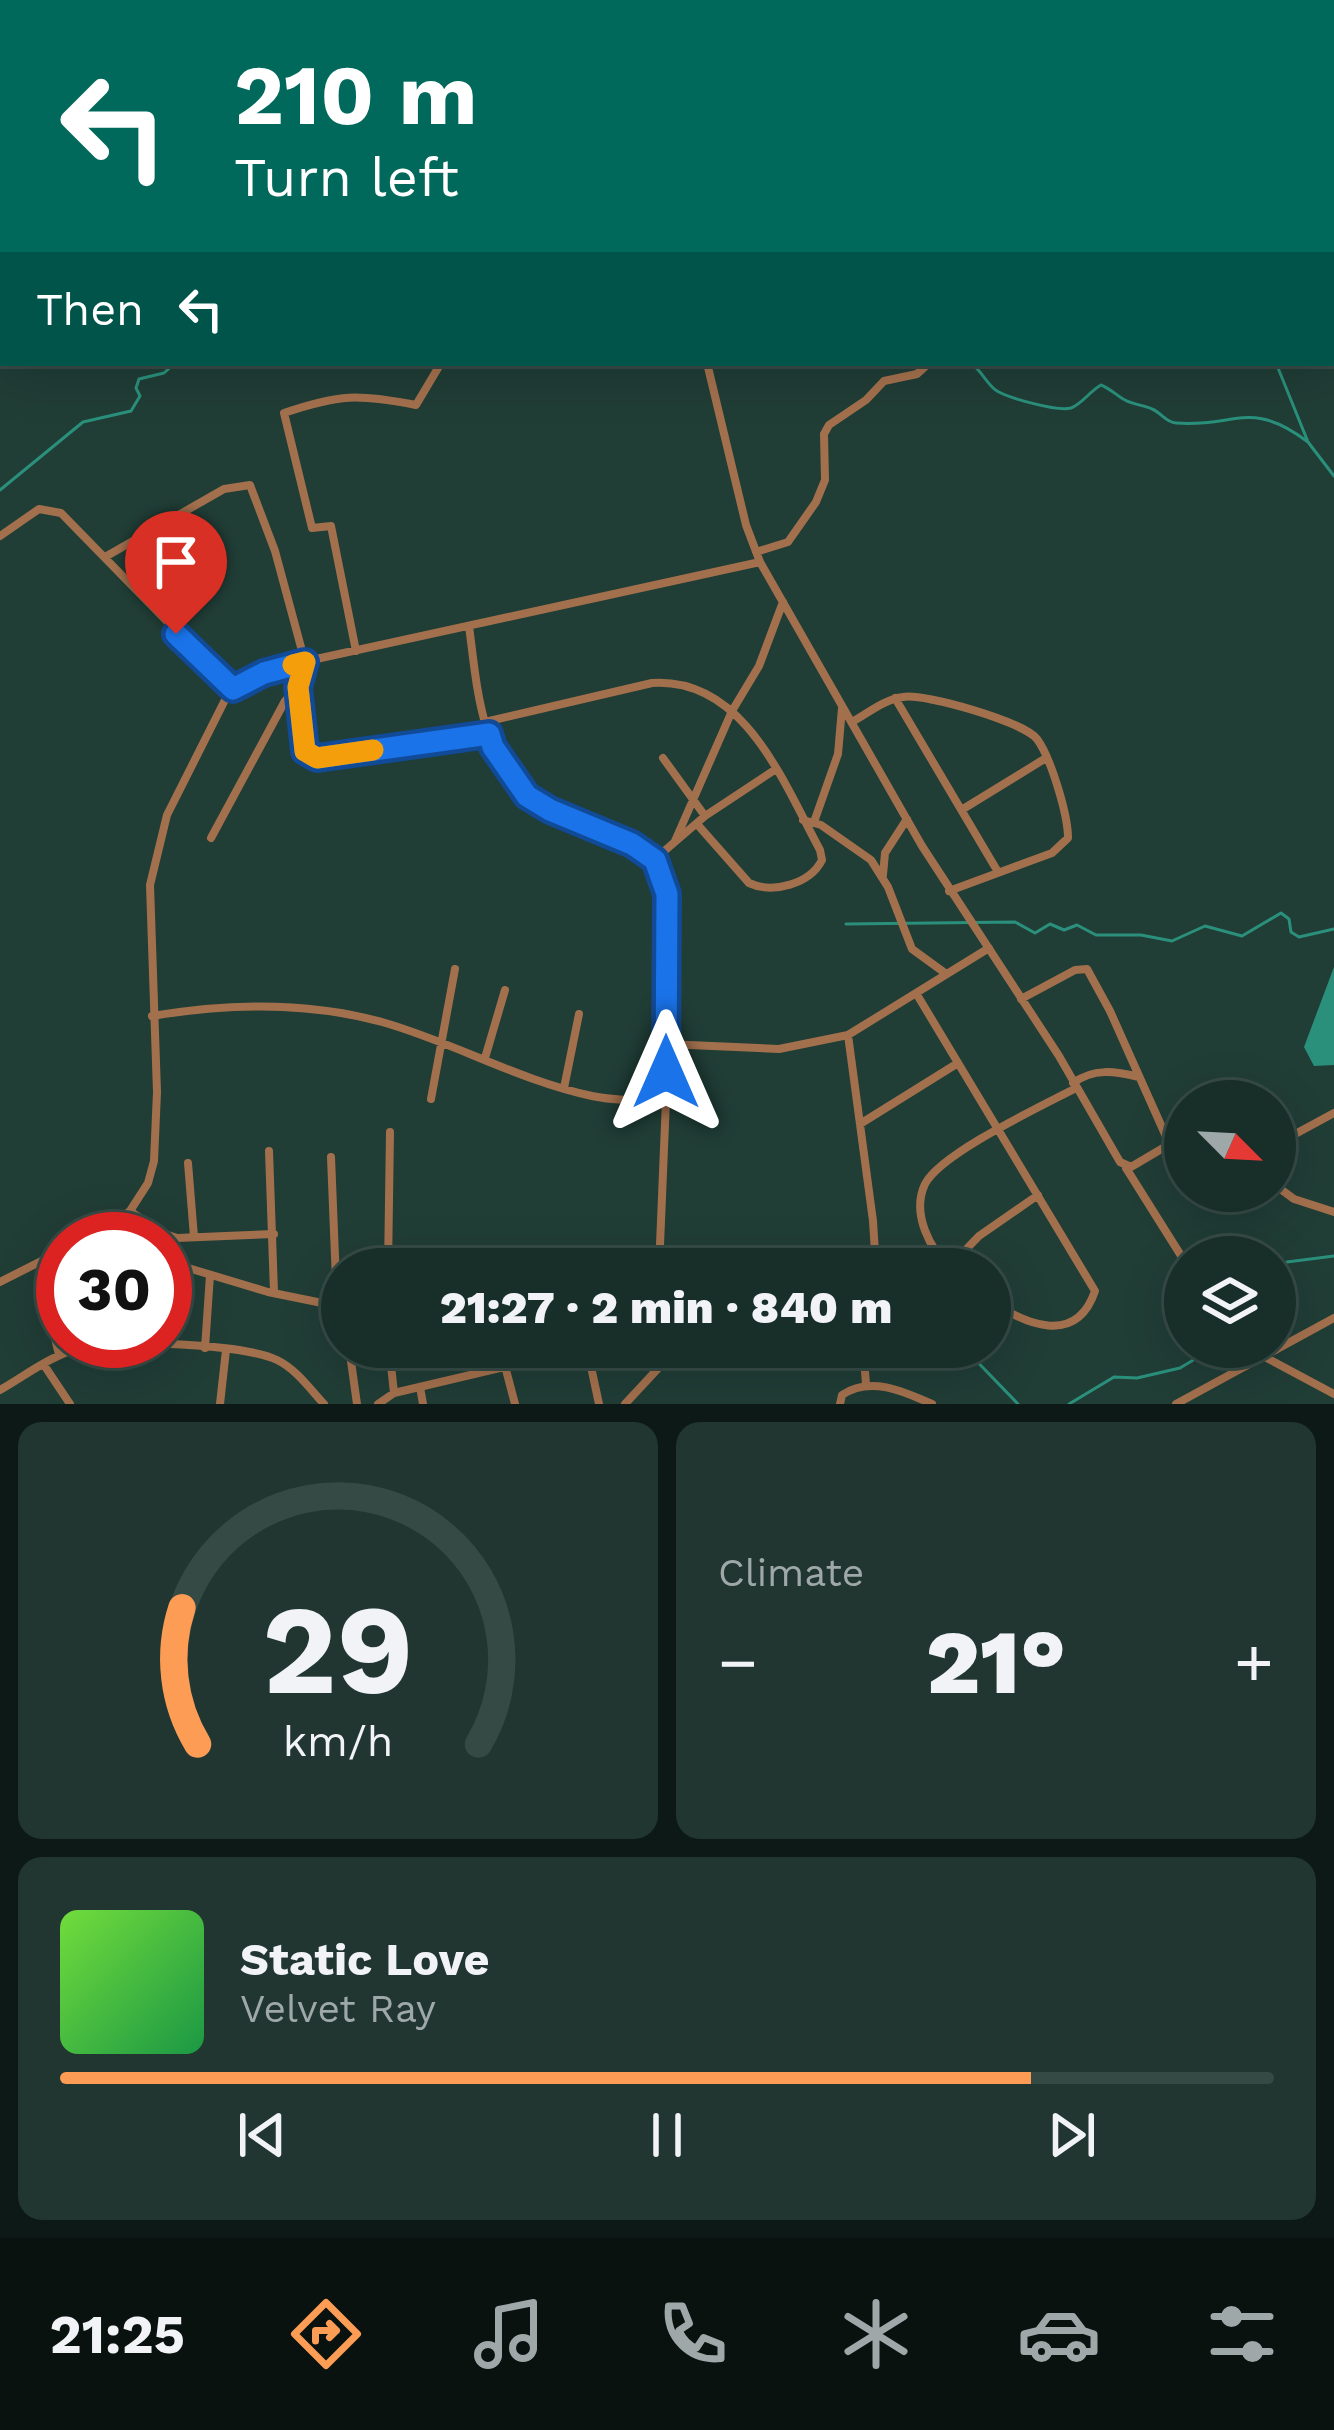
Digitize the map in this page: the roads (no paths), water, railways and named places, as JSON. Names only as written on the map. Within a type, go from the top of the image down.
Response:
[{"type":"street","points":[[356,651],[331,526],[312,528],[284,413],[330,398],[359,395],[416,405],[439,366]]},
{"type":"street","points":[[707,366],[758,557],[949,891],[1169,1236]]},
{"type":"street","points":[[274,1234],[162,1234],[130,1211],[148,1183],[154,1161],[157,1092],[150,885],[167,815],[214,716],[233,689],[264,673],[305,662],[758,557],[788,542],[816,502],[825,480],[824,434],[829,425],[884,381],[917,374],[926,366]]},
{"type":"street","points":[[105,557],[224,489],[250,485],[275,551],[305,662],[298,687],[305,751],[317,758],[489,734]]},
{"type":"street","points":[[0,536],[28,514],[48,509],[70,520],[233,689]]},
{"type":"street","points":[[675,841],[732,711],[759,666],[783,602]]},
{"type":"street","points":[[470,626],[484,722],[493,747],[527,796],[632,844],[655,860],[667,894],[660,1248]]},
{"type":"street","points":[[484,722],[652,683],[678,682],[709,693],[732,711],[808,821],[820,850],[818,868],[795,882],[769,889],[749,883],[701,820],[693,799],[663,758]]},
{"type":"street","points":[[211,838],[285,701],[298,687]]},
{"type":"street","points":[[852,722],[895,698],[932,699],[1018,727],[1039,741],[1068,838],[1052,853],[949,891]]},
{"type":"street","points":[[895,698],[998,872]]},
{"type":"street","points":[[808,821],[838,754],[842,708]]},
{"type":"street","points":[[963,809],[1046,758]]},
{"type":"street","points":[[655,860],[701,820],[776,770]]},
{"type":"street","points":[[883,876],[885,853],[907,819]]},
{"type":"street","points":[[808,821],[862,852],[883,876],[912,949],[945,973]]},
{"type":"street","points":[[666,1044],[779,1048],[810,1046],[848,1035],[989,948]]},
{"type":"street","points":[[431,1099],[455,969]]},
{"type":"street","points":[[1021,999],[1076,970],[1087,969],[1164,1132]]},
{"type":"street","points":[[485,1058],[505,990]]},
{"type":"street","points":[[916,993],[1095,1291],[1090,1305],[1061,1324],[1030,1324],[1011,1313]]},
{"type":"street","points":[[152,1016],[210,1006],[269,1004],[380,1021],[564,1088],[609,1099],[666,1100]]},
{"type":"street","points":[[564,1088],[579,1014]]},
{"type":"street","points":[[848,1035],[874,1248]]},
{"type":"street","points":[[860,1124],[958,1063]]},
{"type":"street","points":[[933,1248],[923,1227],[921,1199],[926,1181],[942,1165],[1085,1075],[1102,1071],[1138,1077]]},
{"type":"street","points":[[1296,1133],[1334,1113]]},
{"type":"street","points":[[388,1248],[390,1132]]},
{"type":"street","points":[[1125,1166],[1131,1167],[1164,1146]]},
{"type":"street","points":[[269,1151],[274,1292]]},
{"type":"street","points":[[331,1157],[336,1248]]},
{"type":"street","points":[[188,1163],[194,1237]]},
{"type":"street","points":[[968,1248],[1038,1195]]},
{"type":"street","points":[[1296,1200],[1334,1212]]},
{"type":"street","points":[[0,1282],[36,1264]]},
{"type":"street","points":[[192,1269],[321,1302]]},
{"type":"street","points":[[205,1348],[210,1275]]},
{"type":"street","points":[[1296,1338],[1334,1318]]},
{"type":"street","points":[[192,1347],[258,1354],[282,1362],[324,1404]]},
{"type":"street","points":[[220,1404],[226,1350]]},
{"type":"street","points":[[0,1390],[39,1368]]},
{"type":"street","points":[[46,1368],[70,1404]]},
{"type":"street","points":[[352,1368],[356,1404]]},
{"type":"street","points":[[391,1368],[394,1393]]},
{"type":"street","points":[[378,1404],[394,1393],[497,1368]]},
{"type":"street","points":[[506,1368],[515,1404]]},
{"type":"street","points":[[592,1368],[598,1404]]},
{"type":"street","points":[[626,1404],[659,1368]]},
{"type":"street","points":[[865,1368],[866,1384]]},
{"type":"street","points":[[1176,1404],[1239,1368]]},
{"type":"street","points":[[1286,1368],[1334,1394]]},
{"type":"street","points":[[840,1404],[842,1394],[866,1384],[932,1404]]},
{"type":"street","points":[[420,1387],[423,1404]]},
{"type":"waterway","points":[[0,490],[83,422],[131,411],[140,396],[139,379],[164,373],[172,366]]},
{"type":"waterway","points":[[974,366],[997,391],[1034,404],[1071,408],[1101,385],[1172,422],[1256,418],[1308,442]]},
{"type":"waterway","points":[[1277,366],[1308,442],[1334,476]]},
{"type":"waterway","points":[[846,924],[1015,922],[1035,933],[1050,924],[1064,930],[1077,925],[1096,935],[1172,941],[1205,926],[1242,936],[1281,913],[1299,937],[1334,929]]},
{"type":"waterway","points":[[1296,1261],[1334,1256]]},
{"type":"waterway","points":[[983,1368],[1018,1404]]},
{"type":"waterway","points":[[1069,1404],[1114,1377],[1137,1378],[1180,1368]]}]
